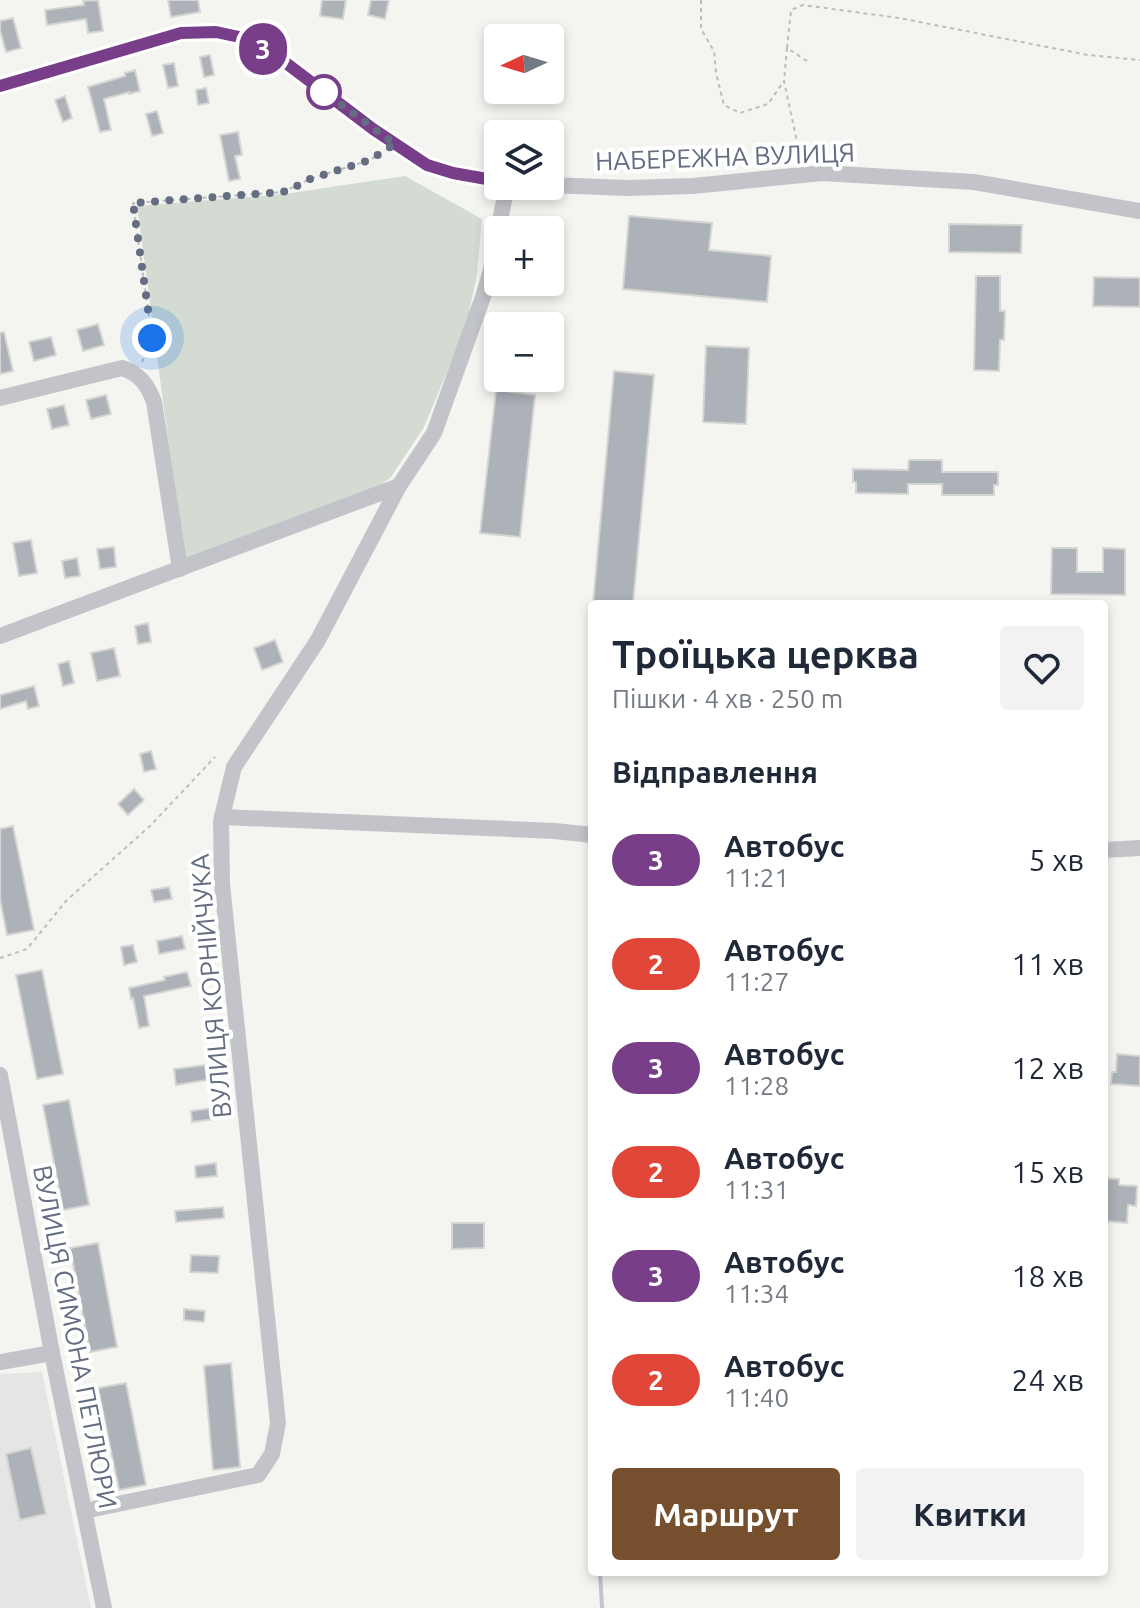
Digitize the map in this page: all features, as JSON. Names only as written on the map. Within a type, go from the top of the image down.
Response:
[{"type":"street","points":[[0,86],[181,33],[216,32],[244,38],[278,57],[427,165],[484,179]]},
{"type":"street","name":"НАБЕРЕЖНА ВУЛИЦЯ","points":[[564,186],[666,187],[822,173],[974,182],[1140,211]]},
{"type":"street","name":"ВУЛИЦЯ КОРНІЙЧУКА","points":[[84,1511],[258,1475],[272,1454],[278,1423],[222,884],[222,817],[234,767],[318,640],[399,486],[434,433],[484,294]]},
{"type":"street","points":[[0,398],[105,370],[122,368],[136,374],[147,386],[154,402],[180,569]]},
{"type":"street","points":[[0,636],[399,486]]},
{"type":"street","points":[[222,817],[588,835]]},
{"type":"street","points":[[1108,850],[1140,848]]},
{"type":"street","name":"ВУЛИЦЯ СИМОНА ПЕТЛЮРИ","points":[[0,1075],[104,1608]]},
{"type":"street","points":[[0,1362],[52,1353]]},
{"type":"path","points":[[701,0],[701,29],[714,51],[724,105],[740,113],[768,104],[784,81]]},
{"type":"path","points":[[791,176],[796,137],[784,81],[791,10],[803,5],[899,18],[1088,55],[1140,60]]},
{"type":"path","points":[[787,48],[807,61]]},
{"type":"path","points":[[136,374],[152,338],[133,203],[283,192],[310,179],[370,160],[395,144]]},
{"type":"path","points":[[0,958],[27,949],[66,901],[151,825],[215,757]]},
{"type":"shaded area","points":[[405,176],[482,219],[477,274],[466,327],[424,427],[391,477],[375,489],[184,559],[137,206],[284,194]]},
{"type":"shaded area","points":[[42,1372],[91,1608],[0,1608],[0,1374]]},
{"type":"building","points":[[98,0],[103,31],[88,33],[86,19],[47,25],[45,10]]},
{"type":"building","points":[[168,0],[198,0],[200,12],[171,17]]},
{"type":"building","points":[[322,0],[346,0],[343,19],[320,16]]},
{"type":"building","points":[[371,0],[389,0],[385,19],[368,15]]},
{"type":"building","points":[[13,18],[21,48],[6,52],[0,21]]},
{"type":"building","points":[[210,55],[214,75],[204,77],[200,57]]},
{"type":"building","points":[[174,63],[178,86],[168,88],[163,65]]},
{"type":"building","points":[[135,70],[140,91],[104,99],[111,130],[100,132],[88,87]]},
{"type":"building","points":[[206,88],[209,103],[198,105],[196,90]]},
{"type":"building","points":[[65,96],[72,118],[63,122],[55,100]]},
{"type":"building","points":[[157,111],[163,133],[152,136],[146,114]]},
{"type":"building","points":[[238,132],[242,155],[235,156],[240,179],[229,181],[220,135]]},
{"type":"building","points":[[629,216],[712,223],[709,250],[771,256],[767,302],[623,289]]},
{"type":"building","points":[[949,224],[1022,225],[1021,253],[949,252]]},
{"type":"building","points":[[976,276],[1000,276],[1000,311],[1005,311],[999,371],[974,370]]},
{"type":"building","points":[[1094,277],[1140,278],[1140,307],[1093,306]]},
{"type":"building","points":[[98,324],[104,345],[83,351],[77,330]]},
{"type":"building","points":[[4,332],[13,371],[0,374],[0,333]]},
{"type":"building","points":[[51,337],[56,355],[34,361],[29,342]]},
{"type":"building","points":[[706,346],[749,348],[746,424],[703,422]]},
{"type":"building","points":[[614,371],[654,375],[633,600],[593,600]]},
{"type":"building","points":[[496,392],[535,395],[520,537],[480,533]]},
{"type":"building","points":[[106,395],[111,414],[91,419],[86,400]]},
{"type":"building","points":[[64,405],[69,425],[52,429],[47,409]]},
{"type":"building","points":[[909,460],[942,460],[942,472],[998,472],[998,485],[994,485],[994,495],[942,495],[942,484],[908,484],[908,494],[856,493],[853,469],[908,470]]},
{"type":"building","points":[[31,540],[37,573],[19,576],[13,543]]},
{"type":"building","points":[[114,547],[116,567],[100,569],[97,549]]},
{"type":"building","points":[[1052,548],[1077,548],[1077,572],[1103,572],[1103,548],[1125,549],[1125,595],[1051,594]]},
{"type":"building","points":[[77,558],[80,576],[65,578],[62,561]]},
{"type":"building","points":[[148,623],[151,642],[138,644],[135,626]]},
{"type":"building","points":[[275,640],[283,662],[262,670],[254,648]]},
{"type":"building","points":[[114,648],[120,676],[97,681],[91,653]]},
{"type":"building","points":[[69,661],[74,683],[63,686],[58,664]]},
{"type":"building","points":[[34,686],[39,706],[28,709],[26,701],[0,709],[0,695]]},
{"type":"building","points":[[151,751],[156,769],[144,772],[140,754]]},
{"type":"building","points":[[134,789],[144,800],[128,815],[118,804]]},
{"type":"building","points":[[13,826],[34,930],[7,935],[0,899],[0,829]]},
{"type":"building","points":[[169,887],[172,899],[154,902],[151,890]]},
{"type":"building","points":[[182,936],[185,949],[159,954],[157,941]]},
{"type":"building","points":[[133,945],[137,962],[124,965],[121,947]]},
{"type":"building","points":[[42,970],[63,1074],[37,1079],[16,975]]},
{"type":"building","points":[[187,972],[191,986],[144,996],[149,1026],[139,1028],[129,988]]},
{"type":"building","points":[[1117,1054],[1140,1056],[1140,1086],[1111,1084],[1112,1072],[1116,1072]]},
{"type":"building","points":[[205,1065],[207,1080],[176,1085],[174,1069]]},
{"type":"building","points":[[69,1100],[89,1205],[63,1210],[43,1105]]},
{"type":"building","points":[[213,1108],[215,1119],[192,1122],[191,1111]]},
{"type":"building","points":[[216,1163],[217,1176],[196,1178],[195,1166]]},
{"type":"building","points":[[1108,1178],[1119,1179],[1119,1185],[1137,1186],[1136,1206],[1128,1205],[1127,1223],[1108,1221]]},
{"type":"building","points":[[223,1207],[224,1218],[176,1222],[175,1211]]},
{"type":"building","points":[[452,1223],[484,1223],[484,1248],[452,1249]]},
{"type":"building","points":[[98,1243],[117,1347],[90,1352],[70,1248]]},
{"type":"building","points":[[191,1255],[219,1256],[218,1273],[190,1272]]},
{"type":"building","points":[[184,1309],[205,1311],[204,1322],[184,1320]]},
{"type":"building","points":[[231,1363],[240,1467],[213,1470],[204,1366]]},
{"type":"building","points":[[126,1383],[146,1485],[119,1490],[98,1388]]},
{"type":"building","points":[[31,1448],[46,1514],[20,1520],[6,1454]]},
{"type":"waterway","points":[[600,1576],[602,1608]]},
{"type":"bus line","name":"3","points":[[0,86],[181,33],[216,32],[244,38],[278,57],[373,129],[427,165],[484,179]]},
{"type":"route","points":[[152,338],[133,203],[283,192],[310,179],[370,160],[395,144],[324,92]]}]
